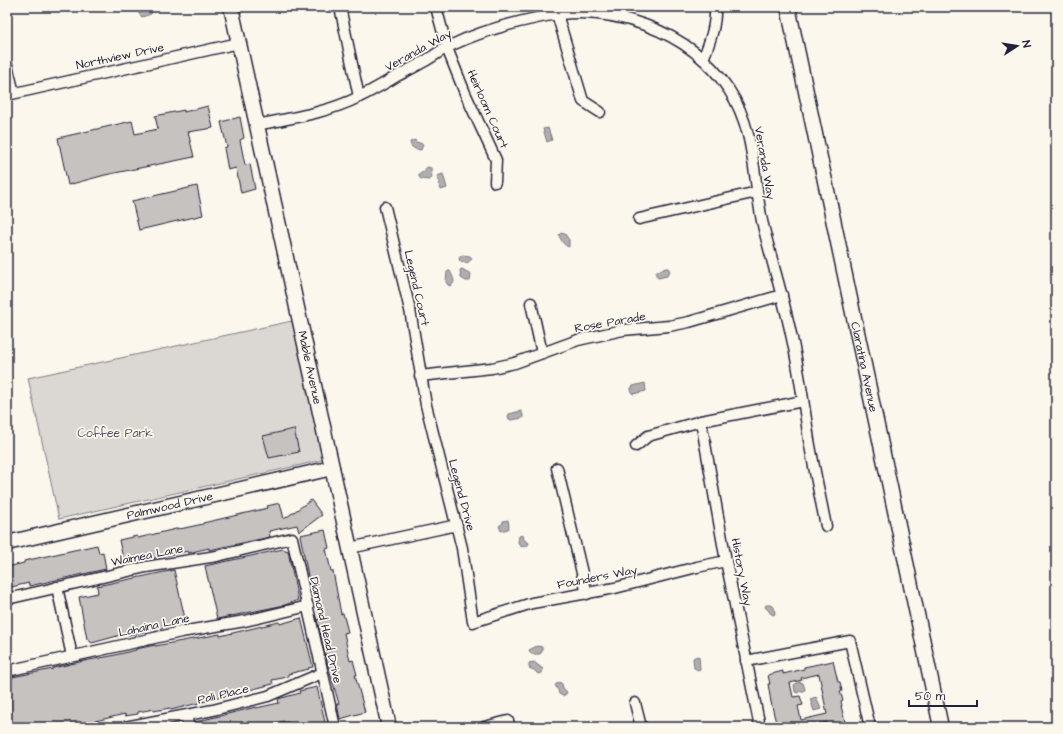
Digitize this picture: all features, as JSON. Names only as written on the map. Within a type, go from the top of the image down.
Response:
[{"type":"street","name":"Mable Avenue","points":[[231,7],[389,727]]},
{"type":"street","points":[[340,7],[359,98]]},
{"type":"street","name":"Heirloom Court","points":[[436,7],[447,48],[475,116],[496,160],[495,182]]},
{"type":"street","points":[[703,59],[714,27],[715,7]]},
{"type":"street","name":"Claratina Avenue","points":[[788,7],[941,727]]},
{"type":"street","name":"Veranda Way","points":[[256,125],[321,112],[359,98],[453,44],[507,26],[556,14],[608,11],[657,30],[684,44],[703,59],[719,75],[739,108],[746,125],[751,143],[762,221],[792,334],[826,526]]},
{"type":"street","points":[[556,14],[583,101],[600,112]]},
{"type":"street","name":"Northview Drive","points":[[10,94],[239,43]]},
{"type":"street","points":[[7,65],[10,94]]},
{"type":"street","points":[[639,219],[757,192]]},
{"type":"street","name":"Legend Court","points":[[385,207],[410,310],[420,376]]},
{"type":"street","name":"Rose Parade","points":[[420,376],[492,368],[515,363],[578,340],[600,334],[623,330],[669,326],[689,322],[782,295]]},
{"type":"street","points":[[532,303],[542,353]]},
{"type":"street","name":"Legend Drive","points":[[420,376],[432,433],[457,525],[473,622]]},
{"type":"street","points":[[636,446],[648,436],[701,421],[803,401]]},
{"type":"street","name":"History Way","points":[[701,421],[726,562],[760,727]]},
{"type":"street","name":"Palmwood Drive","points":[[7,542],[332,468]]},
{"type":"street","points":[[557,468],[587,594]]},
{"type":"street","points":[[350,548],[457,525]]},
{"type":"street","name":"Waimea Lane","points":[[7,599],[146,567],[217,556],[292,538]]},
{"type":"street","name":"Diamond Head Drive","points":[[292,538],[335,727]]},
{"type":"street","name":"Founders Way","points":[[473,622],[532,603],[587,594],[697,567],[726,562]]},
{"type":"street","points":[[57,588],[72,656]]},
{"type":"street","name":"Lahaina Lane","points":[[7,671],[180,632],[245,621],[308,606]]},
{"type":"street","points":[[746,661],[850,641],[870,727]]},
{"type":"street","name":"Pali Place","points":[[125,727],[186,716],[268,696],[322,673]]},
{"type":"street","points":[[635,703],[641,727]]},
{"type":"street","points":[[186,716],[189,727]]},
{"type":"street","points":[[484,727],[509,724]]},
{"type":"green space","name":"Coffee Park","points":[[292,321],[323,460],[59,519],[28,378]]},
{"type":"shaded area","points":[[150,8],[152,10],[151,14],[142,17],[139,14],[139,11]]},
{"type":"shaded area","points":[[548,128],[552,140],[547,142],[543,129]]},
{"type":"shaded area","points":[[415,140],[416,142],[423,144],[421,150],[415,149],[411,146],[410,142]]},
{"type":"shaded area","points":[[428,167],[431,168],[432,178],[429,180],[421,179],[419,174],[424,172]]},
{"type":"shaded area","points":[[443,174],[447,188],[441,190],[437,176]]},
{"type":"shaded area","points":[[561,233],[565,234],[569,240],[569,247],[561,240],[559,235]]},
{"type":"shaded area","points":[[462,255],[470,256],[472,259],[467,263],[460,261],[459,258]]},
{"type":"shaded area","points":[[666,268],[670,271],[667,276],[658,278],[656,276],[656,272]]},
{"type":"shaded area","points":[[462,269],[471,274],[470,281],[466,281],[461,278],[460,270]]},
{"type":"shaded area","points":[[449,271],[454,280],[451,286],[446,282],[447,272]]},
{"type":"shaded area","points":[[645,383],[646,391],[633,394],[631,392],[631,388],[633,386]]},
{"type":"shaded area","points":[[521,411],[523,418],[509,419],[509,414]]},
{"type":"shaded area","points":[[508,520],[508,529],[501,531],[499,526],[503,523],[503,521]]},
{"type":"shaded area","points":[[523,535],[524,540],[529,544],[526,547],[520,546],[518,542],[519,536]]},
{"type":"shaded area","points":[[766,605],[774,607],[775,614],[773,615],[770,613],[765,607]]},
{"type":"shaded area","points":[[537,646],[542,647],[542,652],[540,654],[531,654],[529,650]]},
{"type":"shaded area","points":[[697,656],[699,657],[700,669],[698,670],[694,668],[693,658]]},
{"type":"shaded area","points":[[534,662],[543,669],[542,673],[538,674],[529,668],[529,663]]},
{"type":"shaded area","points":[[560,682],[567,692],[563,696],[559,694],[555,685]]},
{"type":"shaded area","points":[[799,682],[803,683],[805,689],[804,691],[799,691],[798,693],[795,692],[794,685]]},
{"type":"shaded area","points":[[816,697],[821,709],[814,711],[810,699]]},
{"type":"building","points":[[208,106],[213,128],[188,132],[194,157],[105,175],[68,185],[58,138],[132,121],[135,134],[158,129],[155,116],[184,110],[184,112]]},
{"type":"building","points":[[240,117],[244,138],[240,140],[245,165],[250,164],[255,189],[241,193],[236,168],[228,170],[224,148],[227,147],[221,122]]},
{"type":"building","points":[[197,186],[203,215],[139,230],[132,201]]},
{"type":"building","points":[[294,429],[299,452],[269,458],[263,436]]},
{"type":"building","points":[[311,500],[322,515],[299,532],[297,525],[269,531],[270,537],[209,550],[209,548],[188,553],[188,551],[124,563],[119,540],[137,536],[138,538],[203,524],[268,508],[267,506],[280,503],[284,519]]},
{"type":"building","points":[[325,530],[329,548],[326,549],[331,571],[333,571],[341,614],[343,613],[348,632],[344,633],[350,661],[353,660],[357,675],[355,675],[365,712],[340,719],[337,704],[339,704],[317,620],[320,619],[315,595],[312,596],[300,535]]},
{"type":"building","points":[[97,545],[99,553],[103,552],[106,569],[29,586],[29,583],[7,588],[7,567],[24,563],[24,561]]},
{"type":"building","points":[[283,549],[288,551],[298,600],[285,605],[217,619],[205,566]]},
{"type":"building","points":[[174,570],[186,623],[128,635],[128,633],[92,643],[87,639],[79,597],[98,593],[97,586]]},
{"type":"building","points":[[301,618],[313,667],[288,674],[288,677],[272,680],[273,684],[171,710],[170,708],[154,711],[154,709],[138,712],[138,714],[125,716],[125,714],[70,727],[7,727],[7,678],[53,669],[155,645],[220,634],[220,636],[279,622],[280,624]]},
{"type":"building","points":[[833,661],[838,682],[840,682],[842,691],[840,692],[843,700],[841,701],[841,706],[845,722],[840,723],[841,727],[828,727],[827,722],[803,727],[777,727],[771,702],[768,675],[783,671],[783,674],[804,669],[804,667]],"holes":[[[819,674],[827,714],[801,720],[798,706],[803,705],[800,696],[793,697],[790,683],[802,680],[801,678]]]},
{"type":"building","points":[[317,687],[326,727],[289,727],[288,722],[284,723],[284,721],[256,727],[195,727],[195,722],[279,703],[278,699],[300,693],[299,691]]}]
